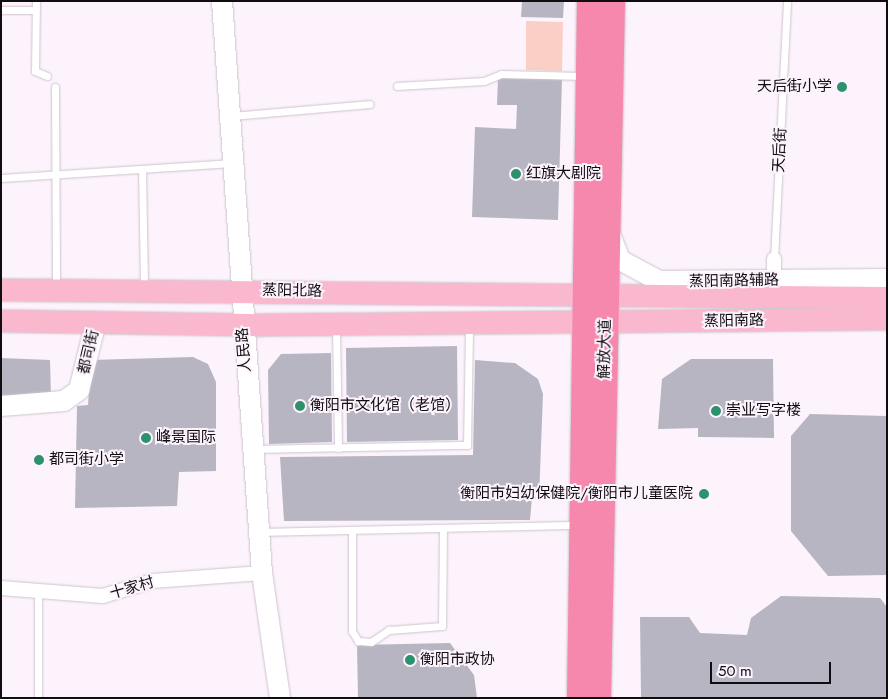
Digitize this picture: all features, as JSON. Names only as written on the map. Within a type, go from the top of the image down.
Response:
[{"type":"highway","name":"解放大道","points":[[580,698],[581,525],[595,296],[587,76],[589,1]]},
{"type":"highway","name":"解放大道","points":[[595,296],[608,229],[612,1]]},
{"type":"highway","name":"解放大道","points":[[594,323],[598,698]]},
{"type":"main road","name":"蒸阳北路","points":[[1,290],[241,290],[595,296]]},
{"type":"main road","name":"蒸阳南路","points":[[595,296],[774,290],[887,298]]},
{"type":"main road","name":"蒸阳南路","points":[[594,323],[887,319]]},
{"type":"main road","points":[[1,320],[242,325],[594,323]]},
{"type":"street","name":"人民路","points":[[222,1],[242,325],[262,573],[280,698]]},
{"type":"street","name":"蒸阳南路辅路","points":[[608,229],[620,260],[658,282],[774,290],[887,279]]},
{"type":"street","name":"天后街","points":[[774,258],[774,290]]},
{"type":"street","name":"都司街","points":[[1,406],[64,401],[79,390],[96,322]]},
{"type":"street","name":"十家村","points":[[1,588],[103,596],[152,581],[262,573]]},
{"type":"lane","points":[[36,1],[34,10],[35,71],[47,76]]},
{"type":"lane","name":"天后街","points":[[774,258],[787,1]]},
{"type":"lane","points":[[1,10],[34,10]]},
{"type":"lane","points":[[398,86],[484,81],[501,74],[587,76]]},
{"type":"lane","points":[[55,86],[56,290]]},
{"type":"lane","points":[[229,116],[369,104]]},
{"type":"lane","points":[[1,178],[233,163]]},
{"type":"lane","points":[[142,169],[144,290]]},
{"type":"lane","points":[[336,324],[338,448]]},
{"type":"lane","points":[[252,449],[467,445],[469,324]]},
{"type":"lane","points":[[259,532],[581,525]]},
{"type":"lane","points":[[352,530],[352,631],[358,641],[371,642],[389,630],[442,626],[443,528]]},
{"type":"lane","points":[[38,591],[38,698]]},
{"type":"shaded area","points":[[526,21],[563,22],[562,71],[526,70]]},
{"type":"building","points":[[522,1],[564,1],[563,18],[521,17]]},
{"type":"building","name":"红旗大剧院","points":[[498,78],[562,79],[558,220],[472,217],[475,127],[516,129],[517,105],[497,105]]},
{"type":"building","points":[[457,346],[458,440],[347,442],[346,348]]},
{"type":"building","name":"衡阳市文化馆（老馆）","points":[[331,353],[332,442],[269,444],[268,370],[281,354]]},
{"type":"building","name":"峰景国际","points":[[193,357],[208,364],[216,382],[216,471],[179,472],[177,506],[75,508],[77,406],[88,405],[91,360]]},
{"type":"building","points":[[1,358],[50,360],[51,399],[1,402]]},
{"type":"building","name":"崇业写字楼","points":[[691,359],[773,359],[774,438],[698,437],[698,428],[658,429],[662,379]]},
{"type":"building","points":[[475,360],[515,363],[538,379],[543,394],[539,499],[532,498],[530,520],[284,521],[280,457],[473,455]]},
{"type":"building","points":[[810,414],[887,416],[887,575],[828,576],[791,531],[791,436]]},
{"type":"building","points":[[781,596],[880,598],[887,607],[887,698],[641,698],[640,617],[689,617],[700,633],[747,635],[751,618]]},
{"type":"building","name":"衡阳市政协","points":[[450,643],[474,675],[477,698],[358,698],[357,645]]},
{"type":"place","name":"天后街小学","points":[[842,87]]},
{"type":"place","name":"红旗大剧院","points":[[516,174]]},
{"type":"place","name":"衡阳市文化馆（老馆）","points":[[300,406]]},
{"type":"place","name":"崇业写字楼","points":[[716,411]]},
{"type":"place","name":"峰景国际","points":[[146,438]]},
{"type":"place","name":"都司街小学","points":[[39,460]]},
{"type":"place","name":"衡阳市妇幼保健院/衡阳市儿童医院","points":[[704,494]]},
{"type":"place","name":"衡阳市政协","points":[[410,660]]}]
